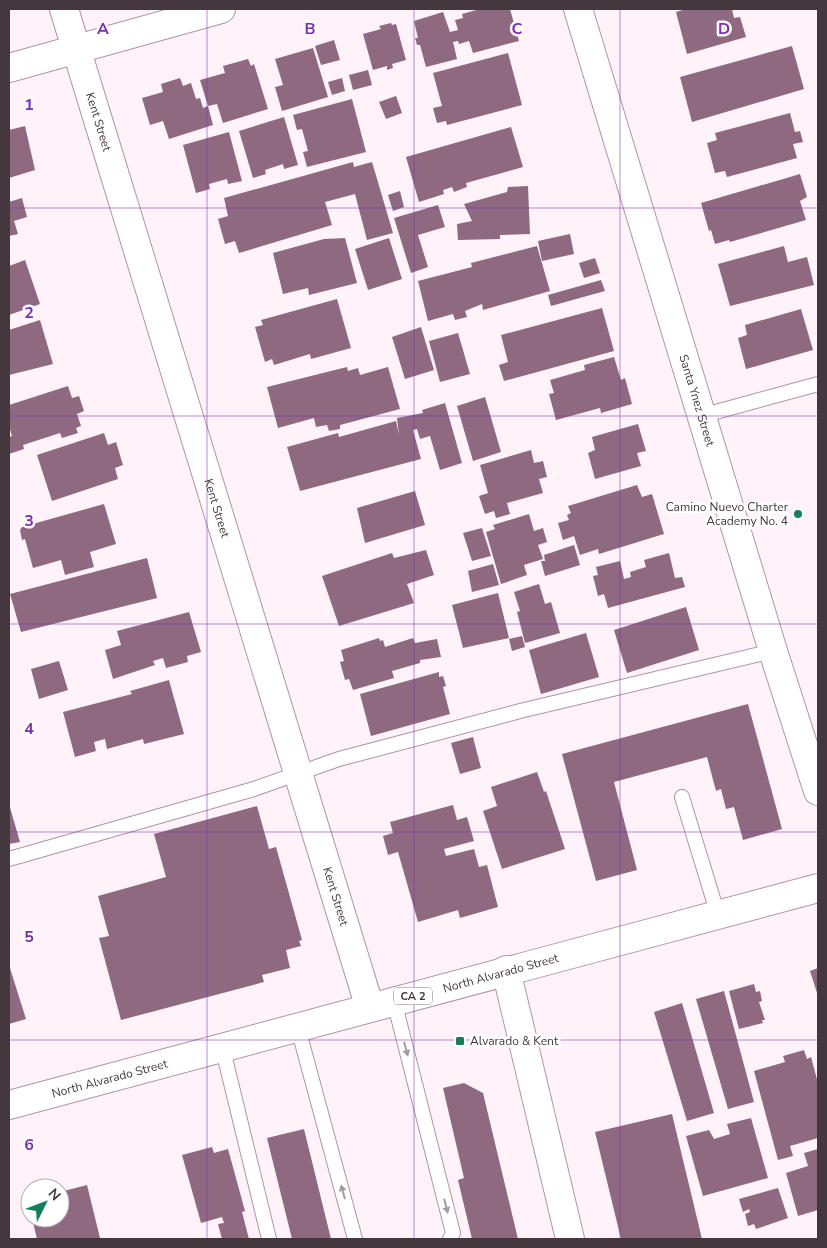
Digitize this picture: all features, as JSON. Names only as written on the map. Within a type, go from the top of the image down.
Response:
[{"type":"street","name":"Kent Street","points":[[64,9],[297,773],[382,1005]]},
{"type":"street","points":[[9,68],[221,9]]},
{"type":"street","name":"Santa Ynez Street","points":[[578,9],[772,651],[818,791]]},
{"type":"street","name":"North Alvarado Street","points":[[9,1105],[223,1050],[506,970],[818,888]]},
{"type":"street","points":[[506,970],[570,1239]]},
{"type":"lane","points":[[701,416],[818,384]]},
{"type":"lane","points":[[9,859],[254,789],[339,759],[520,711],[772,651]]},
{"type":"lane","points":[[682,797],[718,915]]},
{"type":"lane","points":[[382,1005],[453,1233],[450,1239]]},
{"type":"lane","points":[[298,1028],[355,1239]]},
{"type":"lane","points":[[223,1050],[269,1239]]},
{"type":"building","points":[[480,9],[510,9],[519,41],[473,53],[469,41],[459,44],[458,41],[453,42],[457,59],[426,67],[420,45],[417,45],[415,38],[418,38],[414,21],[443,12],[450,32],[458,30],[455,20],[463,18],[462,14]]},
{"type":"building","points":[[686,9],[732,9],[734,18],[740,17],[746,37],[687,54],[676,12]]},
{"type":"building","points":[[391,23],[392,25],[396,24],[406,60],[392,64],[393,68],[387,70],[387,66],[373,70],[363,34],[381,29],[379,26]]},
{"type":"building","points":[[334,40],[340,60],[321,65],[315,46]]},
{"type":"building","points":[[792,46],[804,89],[692,122],[680,77]]},
{"type":"building","points":[[313,48],[328,97],[282,111],[275,87],[283,85],[275,59]]},
{"type":"building","points":[[508,53],[522,105],[447,125],[446,121],[437,123],[433,108],[442,106],[433,73]]},
{"type":"building","points":[[248,59],[251,66],[254,64],[268,109],[223,123],[217,104],[208,106],[200,80],[225,73],[223,66]]},
{"type":"building","points":[[368,70],[372,85],[353,90],[349,75]]},
{"type":"building","points":[[180,78],[183,86],[191,83],[196,99],[200,98],[203,108],[208,106],[213,125],[169,139],[163,121],[150,125],[142,98],[163,92],[161,84]]},
{"type":"building","points":[[342,78],[345,91],[332,95],[328,82]]},
{"type":"building","points":[[396,96],[402,113],[386,119],[379,102]]},
{"type":"building","points":[[352,99],[366,152],[307,167],[303,152],[308,151],[302,129],[297,130],[293,115]]},
{"type":"building","points":[[790,113],[795,132],[800,131],[803,142],[793,144],[797,158],[727,177],[725,171],[715,173],[707,143],[717,140],[715,133]]},
{"type":"building","points":[[284,117],[298,165],[284,169],[283,164],[265,170],[266,174],[253,178],[239,131]]},
{"type":"building","points":[[25,126],[35,170],[9,178],[9,130]]},
{"type":"building","points":[[511,127],[523,167],[466,183],[467,187],[454,192],[452,187],[443,190],[444,194],[419,202],[406,157]]},
{"type":"building","points":[[229,132],[242,181],[228,184],[227,179],[209,184],[210,189],[196,193],[183,145]]},
{"type":"building","points":[[353,162],[354,167],[372,162],[393,233],[367,240],[355,194],[325,202],[332,225],[239,253],[235,241],[225,244],[218,219],[228,216],[224,198]]},
{"type":"building","points":[[800,174],[807,197],[800,201],[806,220],[730,242],[729,240],[715,244],[701,203]]},
{"type":"building","points":[[528,186],[530,234],[500,235],[500,239],[458,240],[457,224],[472,221],[464,204],[507,192],[508,187]]},
{"type":"building","points":[[400,191],[404,207],[393,211],[388,195]]},
{"type":"building","points":[[22,198],[27,217],[14,221],[18,234],[9,236],[9,202]]},
{"type":"building","points":[[438,205],[445,227],[418,235],[428,267],[411,273],[394,218]]},
{"type":"building","points":[[570,234],[574,254],[542,261],[538,241]]},
{"type":"building","points":[[345,238],[357,283],[309,295],[308,288],[283,294],[273,253],[324,239]]},
{"type":"building","points":[[389,238],[402,279],[368,290],[355,249]]},
{"type":"building","points":[[537,246],[550,291],[483,310],[482,304],[465,311],[467,317],[455,320],[453,314],[428,321],[418,281],[472,267],[471,263]]},
{"type":"building","points":[[784,246],[788,262],[807,257],[814,285],[730,306],[718,264]]},
{"type":"building","points":[[595,258],[600,273],[584,278],[579,263]]},
{"type":"building","points":[[25,260],[40,304],[9,315],[9,266]]},
{"type":"building","points":[[601,280],[605,291],[551,306],[548,295]]},
{"type":"building","points":[[337,299],[351,348],[311,359],[310,354],[274,365],[272,359],[265,362],[255,327],[263,325],[261,320]]},
{"type":"building","points":[[602,308],[614,351],[504,381],[499,365],[508,362],[501,335]]},
{"type":"building","points":[[801,309],[813,350],[746,369],[738,338],[747,335],[745,325]]},
{"type":"building","points":[[40,320],[53,364],[9,375],[9,330]]},
{"type":"building","points":[[421,327],[434,370],[405,379],[392,337]]},
{"type":"building","points":[[458,333],[470,374],[440,382],[429,341]]},
{"type":"building","points":[[614,357],[621,380],[625,378],[632,404],[601,413],[600,408],[556,420],[549,394],[554,393],[550,380],[585,370],[584,365]]},
{"type":"building","points":[[347,367],[348,371],[358,368],[360,375],[388,367],[400,409],[340,425],[340,429],[329,431],[327,425],[316,427],[314,418],[278,428],[267,387]]},
{"type":"building","points":[[68,386],[72,398],[79,396],[84,411],[77,414],[81,426],[76,428],[78,433],[62,438],[60,433],[23,445],[24,449],[9,454],[9,437],[12,436],[9,426],[9,405]]},
{"type":"building","points":[[485,397],[501,452],[473,461],[457,406]]},
{"type":"building","points":[[445,403],[462,463],[440,470],[430,436],[420,439],[417,429],[413,430],[421,459],[300,491],[287,447],[338,433],[339,437],[396,421],[399,435],[397,418],[423,413],[422,410]]},
{"type":"building","points":[[638,424],[646,451],[637,453],[641,466],[595,479],[588,453],[595,450],[592,437]]},
{"type":"building","points":[[104,433],[108,445],[116,442],[123,465],[115,468],[118,479],[52,501],[37,455]]},
{"type":"building","points":[[531,450],[534,463],[543,461],[547,477],[539,479],[543,493],[507,503],[510,514],[496,518],[494,511],[485,514],[479,496],[488,493],[480,465]]},
{"type":"building","points":[[637,485],[642,497],[652,494],[664,534],[599,554],[598,549],[580,555],[574,536],[563,540],[558,523],[569,520],[567,515],[571,513],[568,506]]},
{"type":"building","points":[[415,491],[425,525],[365,543],[357,508]]},
{"type":"building","points":[[104,504],[116,544],[90,552],[94,567],[65,575],[61,560],[33,568],[25,539],[22,540],[20,530],[22,527]]},
{"type":"building","points":[[529,514],[534,531],[543,528],[547,542],[538,545],[543,559],[524,565],[527,575],[501,584],[486,532],[495,529],[493,525]]},
{"type":"building","points":[[482,528],[491,556],[472,561],[463,533]]},
{"type":"building","points":[[574,545],[580,565],[545,576],[541,561],[545,561],[544,555]]},
{"type":"building","points":[[426,550],[434,575],[407,584],[414,603],[339,626],[322,576],[392,553],[394,558]]},
{"type":"building","points":[[669,553],[675,578],[682,577],[685,587],[608,608],[604,594],[598,596],[593,576],[598,575],[596,567],[620,561],[624,579],[631,577],[630,572],[646,567],[644,560]]},
{"type":"building","points":[[147,558],[157,598],[21,632],[10,594]]},
{"type":"building","points":[[493,564],[499,585],[472,592],[468,571]]},
{"type":"building","points":[[539,584],[545,604],[551,602],[560,633],[525,643],[517,612],[520,611],[514,592]]},
{"type":"building","points":[[498,593],[509,638],[463,648],[452,605]]},
{"type":"building","points":[[686,607],[699,650],[627,673],[614,630]]},
{"type":"building","points":[[189,612],[201,652],[187,656],[188,662],[166,668],[163,658],[153,661],[155,665],[113,679],[105,650],[121,645],[117,631]]},
{"type":"building","points":[[586,633],[599,677],[541,694],[529,650]]},
{"type":"building","points":[[522,636],[525,647],[512,651],[509,639]]},
{"type":"building","points":[[379,638],[380,641],[383,640],[385,647],[413,638],[415,643],[437,639],[441,657],[420,660],[420,663],[392,671],[394,678],[353,690],[349,679],[345,680],[340,662],[344,661],[341,650]]},
{"type":"building","points":[[59,661],[68,690],[39,699],[31,669]]},
{"type":"building","points":[[439,672],[439,677],[443,676],[446,686],[443,687],[450,714],[371,736],[360,694]]},
{"type":"building","points":[[169,680],[184,734],[144,744],[143,739],[107,749],[105,739],[94,742],[96,751],[75,757],[63,712],[132,694],[130,691]]},
{"type":"building","points":[[748,704],[782,829],[743,840],[734,807],[726,809],[721,789],[716,791],[707,757],[614,782],[637,870],[596,881],[562,754]]},
{"type":"building","points":[[473,737],[481,768],[460,774],[451,743]]},
{"type":"building","points":[[537,772],[544,792],[546,791],[565,849],[502,869],[483,811],[497,806],[491,787]]},
{"type":"building","points":[[9,804],[20,842],[9,844]]},
{"type":"building","points":[[453,805],[457,820],[467,817],[474,841],[444,849],[446,856],[474,849],[479,867],[487,865],[498,907],[460,918],[458,910],[418,922],[398,852],[388,855],[383,836],[393,833],[390,822]]},
{"type":"building","points":[[257,806],[269,849],[276,847],[302,940],[299,941],[301,946],[286,950],[290,968],[262,975],[264,982],[121,1020],[99,938],[109,936],[98,896],[166,877],[154,834]]},
{"type":"building","points":[[9,965],[26,1019],[9,1024]]},
{"type":"building","points":[[818,968],[818,996],[810,971]]},
{"type":"building","points":[[754,984],[756,992],[760,991],[762,1001],[759,1002],[765,1020],[762,1020],[763,1023],[739,1029],[729,991]]},
{"type":"building","points":[[724,991],[754,1102],[728,1109],[696,999]]},
{"type":"building","points":[[682,1003],[714,1113],[687,1121],[654,1012]]},
{"type":"building","points":[[804,1050],[807,1059],[811,1057],[818,1083],[818,1138],[790,1146],[793,1156],[778,1160],[754,1071],[785,1062],[783,1056]]},
{"type":"building","points":[[464,1083],[483,1093],[518,1239],[472,1239],[458,1180],[464,1178],[443,1088]]},
{"type":"building","points":[[672,1114],[702,1239],[621,1239],[595,1132]]},
{"type":"building","points":[[751,1118],[768,1178],[703,1196],[686,1136],[709,1130],[714,1139],[730,1134],[727,1124]]},
{"type":"building","points":[[304,1129],[331,1239],[292,1239],[267,1138]]},
{"type":"building","points":[[212,1147],[214,1153],[228,1149],[245,1211],[242,1212],[249,1239],[222,1239],[218,1224],[224,1223],[222,1217],[201,1223],[182,1155]]},
{"type":"building","points":[[818,1149],[818,1210],[798,1216],[786,1173],[808,1166],[804,1153]]},
{"type":"building","points":[[87,1185],[100,1238],[37,1239],[34,1228],[70,1228],[70,1189]]},
{"type":"building","points":[[778,1188],[788,1218],[756,1229],[754,1224],[748,1226],[745,1214],[750,1212],[749,1209],[743,1212],[739,1199]]},
{"type":"place","name":"Camino Nuevo Charter Academy No. 4","points":[[798,514]]},
{"type":"place","name":"Alvarado & Kent","points":[[460,1041]]}]
